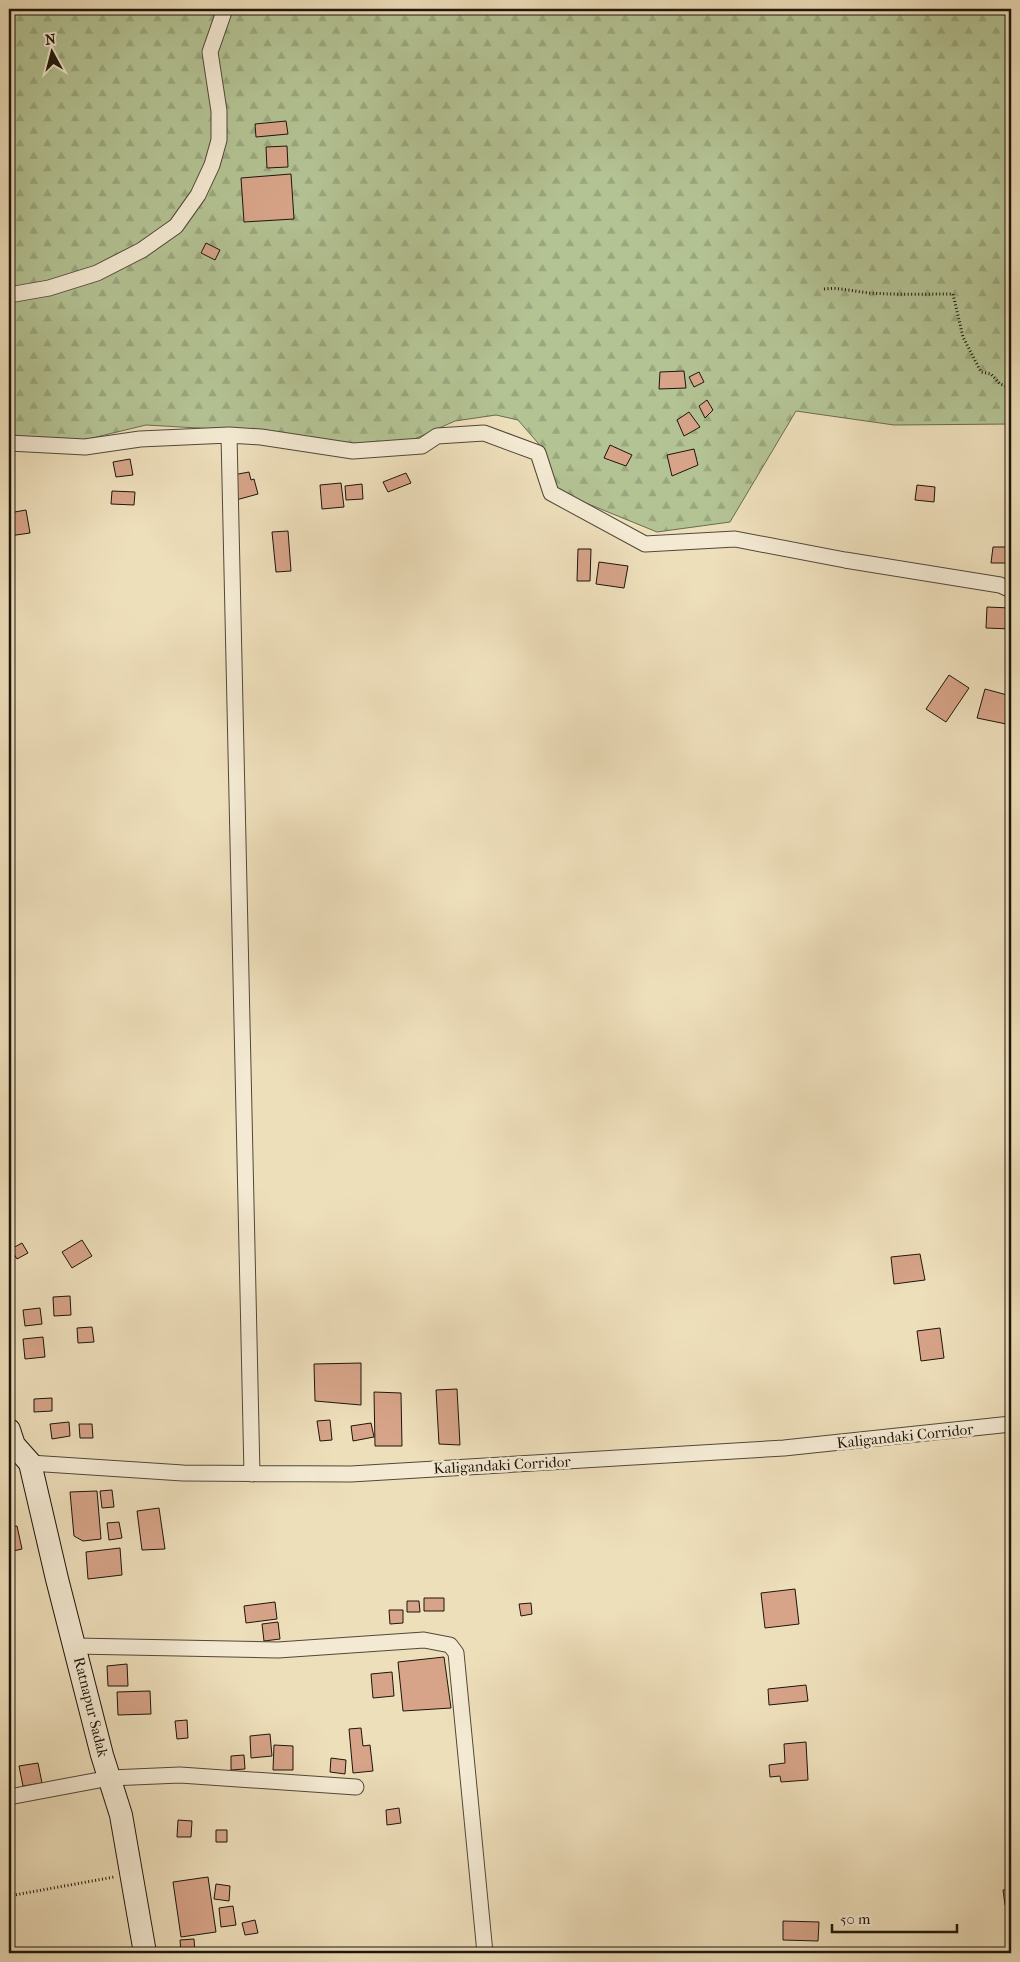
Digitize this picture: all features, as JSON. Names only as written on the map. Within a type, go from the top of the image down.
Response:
[{"type":"main road","points":[[9,1430],[14,1445],[30,1463]]},
{"type":"main road","name":"Ratnapur Sadak","points":[[30,1463],[57,1579],[102,1755],[122,1815],[145,1953]]},
{"type":"street","points":[[9,295],[49,288],[97,273],[142,250],[176,226],[198,195],[212,165],[219,140],[219,111],[210,52],[225,9]]},
{"type":"street","points":[[9,443],[85,447],[140,439],[229,435],[261,437],[353,451],[422,446],[437,436],[484,433],[538,453],[551,493],[645,544],[735,539],[845,560],[1000,585],[1011,590]]},
{"type":"street","points":[[229,435],[252,1474]]},
{"type":"street","name":"Kaligandaki Corridor","points":[[30,1463],[183,1472],[350,1474],[735,1452],[1011,1424]]},
{"type":"street","points":[[75,1646],[278,1650],[424,1640],[450,1645],[456,1653],[485,1953]]},
{"type":"street","points":[[9,1797],[110,1778],[180,1775],[356,1787]]},
{"type":"path","points":[[824,289],[836,288],[869,293],[953,294],[963,337],[981,372],[991,374],[1000,384],[1011,388]]},
{"type":"path","points":[[9,1896],[131,1874]]},
{"type":"green space","points":[[9,9],[1011,9],[1011,424],[894,425],[796,411],[730,522],[657,532],[559,492],[538,443],[518,420],[496,415],[455,421],[410,441],[353,444],[267,432],[146,425],[84,440],[9,437]]},
{"type":"building","points":[[286,121],[288,134],[256,137],[255,124]]},
{"type":"building","points":[[287,146],[288,167],[267,168],[266,147]]},
{"type":"building","points":[[291,174],[294,219],[244,222],[241,178]]},
{"type":"building","points":[[206,243],[220,250],[215,260],[201,253]]},
{"type":"building","points":[[684,371],[686,388],[659,389],[660,372]]},
{"type":"building","points":[[699,372],[704,382],[694,387],[689,377]]},
{"type":"building","points":[[707,400],[713,410],[705,418],[699,406]]},
{"type":"building","points":[[689,412],[700,427],[684,436],[677,420]]},
{"type":"building","points":[[610,445],[632,455],[626,466],[604,458]]},
{"type":"building","points":[[694,449],[698,465],[672,476],[667,455]]},
{"type":"building","points":[[130,459],[133,475],[116,477],[113,462]]},
{"type":"building","points":[[249,472],[251,480],[254,479],[258,494],[236,500],[233,475]]},
{"type":"building","points":[[406,473],[411,483],[388,492],[383,482]]},
{"type":"building","points":[[341,483],[344,507],[322,509],[320,485]]},
{"type":"building","points":[[362,484],[363,499],[346,500],[345,486]]},
{"type":"building","points":[[917,485],[935,487],[934,502],[915,500]]},
{"type":"building","points":[[112,491],[135,492],[134,505],[111,504]]},
{"type":"building","points":[[26,510],[30,533],[9,536],[9,513]]},
{"type":"building","points":[[288,531],[291,571],[276,572],[272,532]]},
{"type":"building","points":[[993,547],[1011,547],[1011,563],[991,563]]},
{"type":"building","points":[[578,549],[591,549],[590,581],[577,581]]},
{"type":"building","points":[[599,562],[628,566],[624,588],[596,584]]},
{"type":"building","points":[[987,607],[1011,608],[1011,629],[986,628]]},
{"type":"building","points":[[949,675],[969,688],[946,722],[926,709]]},
{"type":"building","points":[[985,689],[1011,696],[1011,725],[977,718]]},
{"type":"building","points":[[82,1240],[92,1256],[72,1268],[62,1252]]},
{"type":"building","points":[[22,1243],[28,1253],[17,1259],[11,1249]]},
{"type":"building","points":[[920,1254],[925,1280],[894,1284],[891,1257]]},
{"type":"building","points":[[70,1296],[71,1315],[54,1316],[53,1297]]},
{"type":"building","points":[[40,1308],[42,1324],[25,1326],[23,1310]]},
{"type":"building","points":[[92,1327],[94,1342],[78,1343],[77,1328]]},
{"type":"building","points":[[940,1328],[944,1358],[921,1361],[917,1331]]},
{"type":"building","points":[[43,1337],[45,1357],[25,1359],[23,1339]]},
{"type":"building","points":[[361,1363],[361,1405],[315,1401],[314,1364]]},
{"type":"building","points":[[457,1389],[460,1445],[439,1444],[436,1390]]},
{"type":"building","points":[[374,1392],[401,1393],[402,1446],[375,1446]]},
{"type":"building","points":[[52,1398],[52,1411],[34,1412],[34,1399]]},
{"type":"building","points":[[330,1420],[332,1440],[320,1441],[317,1421]]},
{"type":"building","points":[[69,1422],[70,1436],[52,1439],[50,1424]]},
{"type":"building","points":[[371,1423],[374,1437],[353,1441],[351,1426]]},
{"type":"building","points":[[79,1424],[92,1424],[93,1438],[80,1438]]},
{"type":"building","points":[[112,1490],[114,1507],[102,1508],[100,1491]]},
{"type":"building","points":[[97,1491],[101,1539],[83,1541],[74,1536],[70,1492]]},
{"type":"building","points":[[159,1508],[165,1549],[142,1550],[137,1511]]},
{"type":"building","points":[[119,1522],[122,1538],[109,1540],[107,1523]]},
{"type":"building","points":[[17,1526],[22,1549],[9,1552],[9,1527]]},
{"type":"building","points":[[120,1548],[122,1575],[88,1579],[86,1552]]},
{"type":"building","points":[[795,1589],[799,1624],[765,1628],[761,1593]]},
{"type":"building","points":[[424,1598],[444,1598],[444,1611],[424,1611]]},
{"type":"building","points":[[407,1601],[419,1601],[420,1612],[407,1612]]},
{"type":"building","points":[[275,1602],[277,1619],[246,1623],[244,1606]]},
{"type":"building","points":[[531,1603],[532,1614],[521,1616],[519,1604]]},
{"type":"building","points":[[389,1610],[403,1610],[403,1623],[390,1624]]},
{"type":"building","points":[[278,1622],[280,1639],[264,1641],[262,1624]]},
{"type":"building","points":[[444,1657],[451,1708],[403,1711],[398,1662]]},
{"type":"building","points":[[127,1664],[128,1686],[108,1686],[107,1666]]},
{"type":"building","points":[[392,1672],[394,1696],[373,1698],[371,1674]]},
{"type":"building","points":[[806,1685],[808,1701],[769,1705],[768,1689]]},
{"type":"building","points":[[150,1691],[151,1714],[118,1715],[117,1692]]},
{"type":"building","points":[[187,1720],[188,1738],[177,1739],[175,1721]]},
{"type":"building","points":[[361,1728],[363,1746],[370,1745],[373,1771],[353,1773],[349,1729]]},
{"type":"building","points":[[270,1734],[272,1756],[251,1758],[250,1736]]},
{"type":"building","points":[[806,1742],[808,1780],[781,1782],[780,1776],[770,1777],[769,1765],[785,1763],[784,1744]]},
{"type":"building","points":[[274,1745],[293,1746],[293,1770],[273,1770]]},
{"type":"building","points":[[244,1755],[245,1769],[231,1770],[231,1756]]},
{"type":"building","points":[[331,1758],[346,1760],[345,1774],[330,1772]]},
{"type":"building","points":[[38,1763],[42,1783],[23,1786],[19,1766]]},
{"type":"building","points":[[399,1808],[401,1823],[387,1825],[386,1810]]},
{"type":"building","points":[[178,1820],[192,1821],[191,1837],[177,1837]]},
{"type":"building","points":[[216,1830],[227,1830],[227,1842],[216,1842]]},
{"type":"building","points":[[208,1877],[216,1932],[181,1937],[173,1882]]},
{"type":"building","points":[[216,1884],[230,1886],[229,1901],[214,1899]]},
{"type":"building","points":[[1011,1889],[1011,1904],[1005,1905],[1003,1890]]},
{"type":"building","points":[[233,1906],[236,1925],[221,1927],[219,1908]]},
{"type":"building","points":[[255,1920],[258,1933],[245,1935],[242,1923]]},
{"type":"building","points":[[783,1921],[819,1922],[818,1941],[783,1940]]},
{"type":"building","points":[[194,1939],[195,1953],[181,1953],[180,1940]]}]
